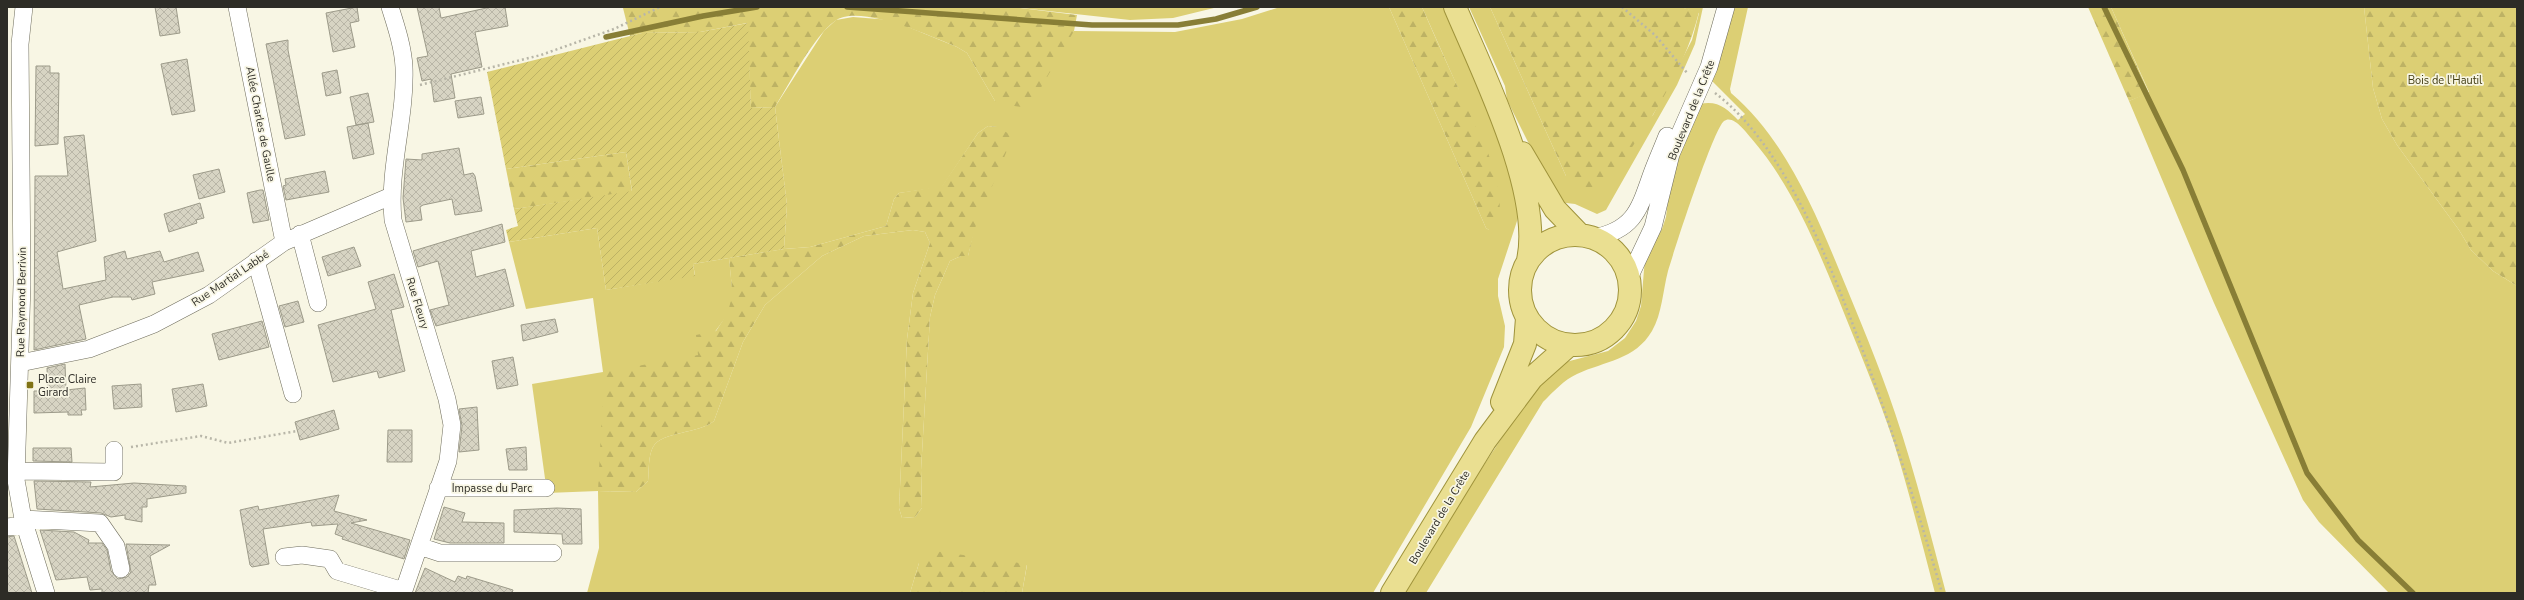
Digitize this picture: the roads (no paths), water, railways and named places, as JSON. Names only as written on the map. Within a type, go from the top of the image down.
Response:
[{"type":"main road","points":[[1455,7],[1504,121],[1524,188],[1530,217],[1532,239],[1528,260],[1520,283],[1522,307],[1527,318],[1540,334],[1549,340],[1569,345],[1588,344],[1613,330],[1627,306],[1629,278],[1620,258],[1612,250],[1587,237],[1555,209],[1504,121]]},
{"type":"main road","points":[[1528,260],[1540,247],[1556,238],[1587,237]]},
{"type":"main road","name":"Boulevard de la Crête","points":[[1485,441],[1520,360],[1526,340],[1527,318]]},
{"type":"main road","name":"Boulevard de la Crête","points":[[1392,593],[1485,441],[1532,378],[1569,345]]},
{"type":"street","name":"Rue Raymond Berrivin","points":[[24,7],[20,44],[20,363],[13,477],[24,522],[46,593]]},
{"type":"street","name":"Allée Charles de Gaulle","points":[[237,7],[284,242]]},
{"type":"street","name":"Rue Fleury","points":[[390,7],[404,65],[404,89],[390,196],[393,220],[450,412],[450,450],[404,592]]},
{"type":"street","name":"Boulevard de la Crête","points":[[1629,278],[1653,227],[1671,154],[1698,82],[1716,7]]},
{"type":"street","name":"Boulevard de la Crête","points":[[1587,237],[1620,229],[1638,211],[1661,150],[1698,82],[1716,44],[1726,7]]},
{"type":"street","name":"Rue Martial Labbé","points":[[20,363],[89,350],[154,324],[209,295],[284,242],[390,196]]},
{"type":"street","points":[[300,234],[318,303]]},
{"type":"street","points":[[256,261],[292,394]]},
{"type":"street","points":[[13,477],[114,472],[114,450]]},
{"type":"street","name":"Impasse du Parc","points":[[438,488],[546,488]]},
{"type":"street","points":[[7,527],[24,522],[100,523],[116,546],[121,569]]},
{"type":"street","points":[[419,546],[440,553],[553,553]]},
{"type":"street","points":[[284,557],[302,555],[330,559],[337,571],[404,592]]},
{"type":"waterway","points":[[606,37],[703,16],[757,7]]},
{"type":"waterway","points":[[847,7],[1092,25],[1178,25],[1216,19],[1257,7]]},
{"type":"waterway","points":[[2104,7],[2183,170],[2307,473],[2358,540],[2413,593]]},
{"type":"place","name":"Place Claire Girard","points":[[30,385]]},
{"type":"park label","name":"Bois de l'Hautil","points":[[2445,80]]}]
